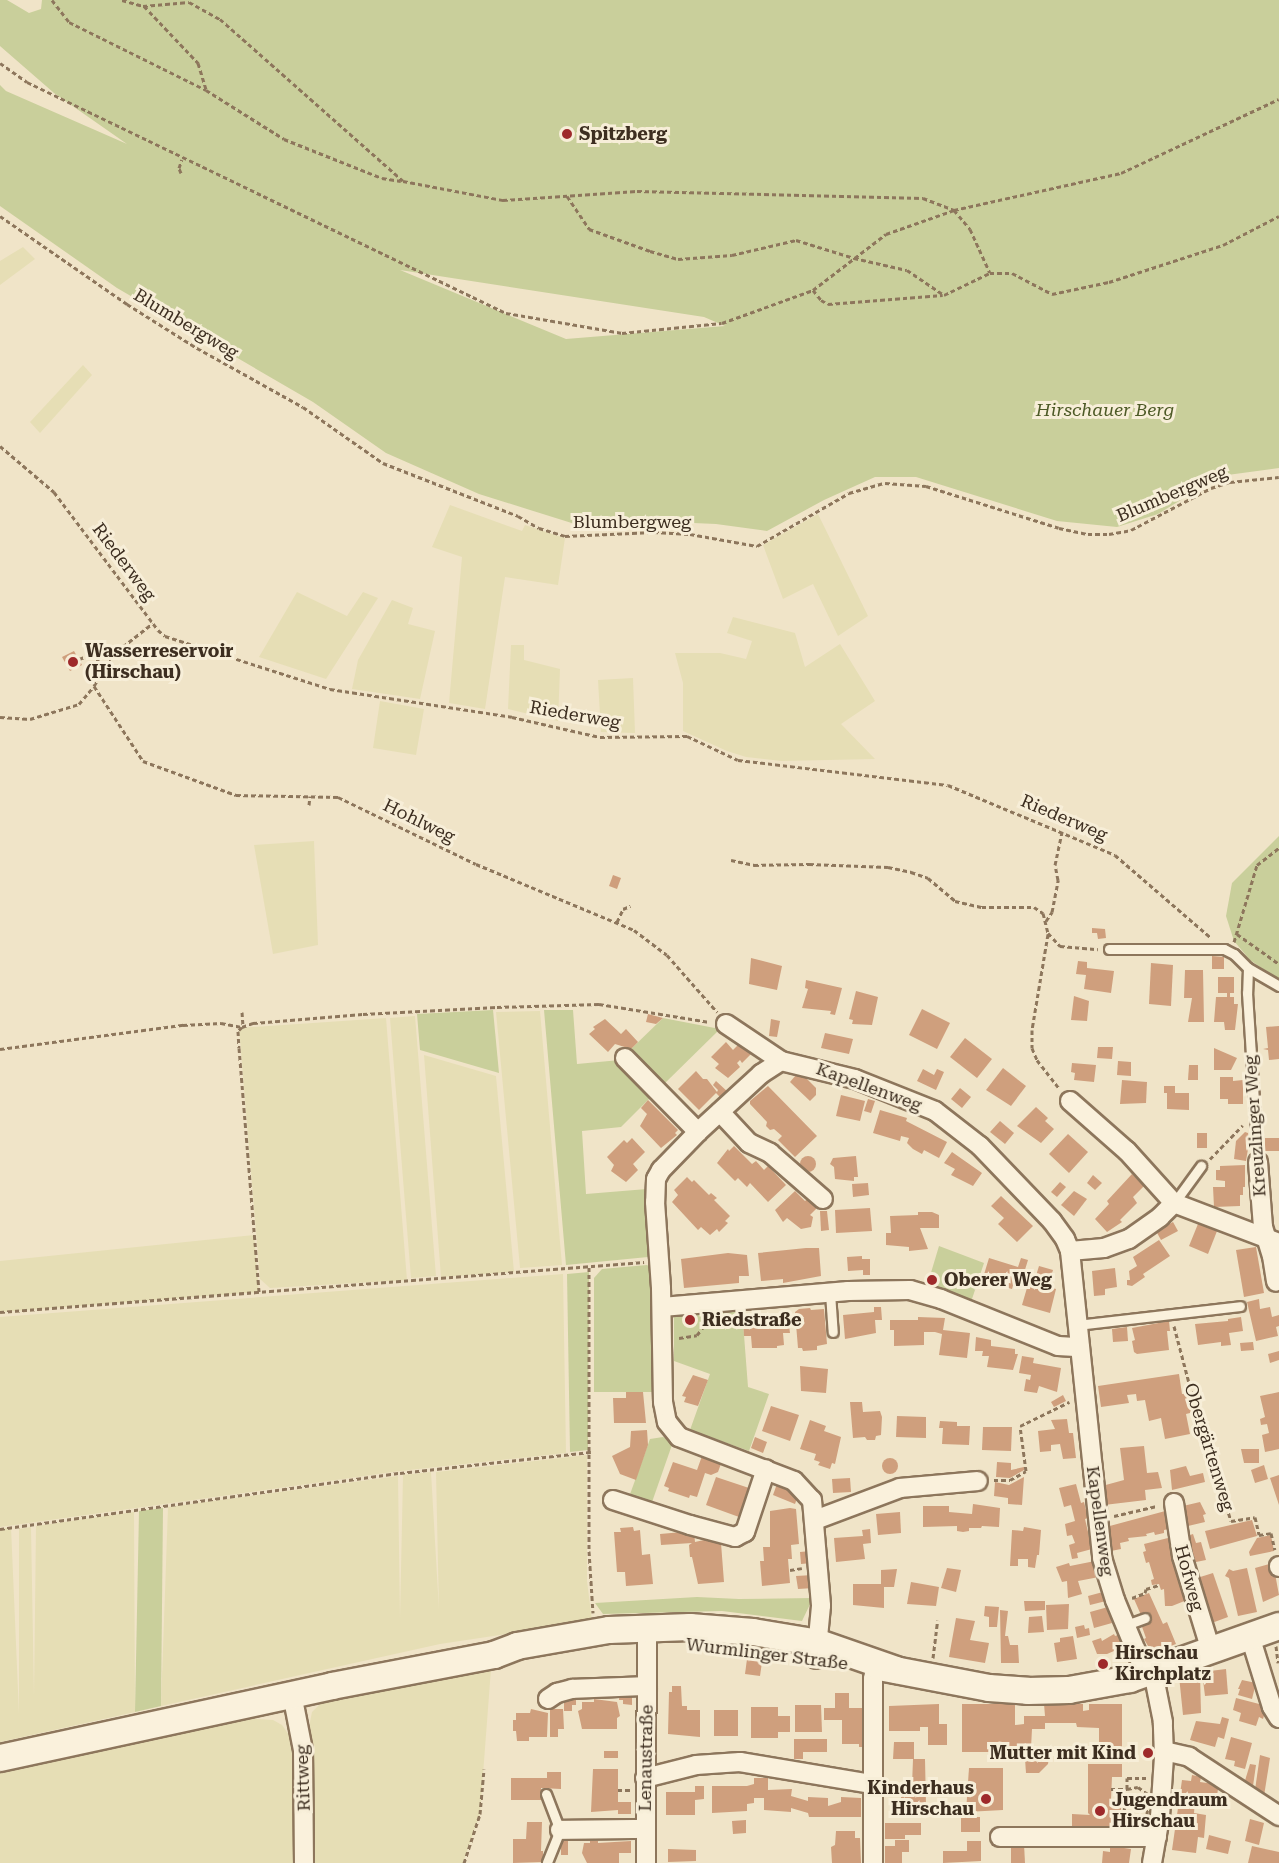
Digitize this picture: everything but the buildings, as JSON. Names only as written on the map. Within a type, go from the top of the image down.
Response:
[{"type":"main road","name":"Wurmlinger Straße","points":[[0,1758],[292,1694],[494,1655],[517,1656],[648,1635],[689,1643],[818,1651],[930,1678],[1028,1692],[1087,1688],[1143,1675],[1279,1626]]},
{"type":"street","name":"Kapellenweg","points":[[726,1024],[781,1060],[812,1066],[862,1081],[935,1111],[964,1132],[1004,1169],[1059,1230],[1070,1251],[1102,1558],[1143,1675],[1162,1712],[1163,1778],[1152,1863]]},
{"type":"street","points":[[625,1058],[698,1132]]},
{"type":"street","points":[[781,1060],[761,1074],[698,1132],[661,1170],[656,1179],[664,1413],[672,1430],[689,1443],[766,1469],[802,1486],[812,1500],[821,1606],[818,1651]]},
{"type":"street","points":[[1070,1101],[1127,1151],[1174,1203],[1272,1239]]},
{"type":"street","points":[[720,1112],[749,1143],[770,1153],[823,1199]]},
{"type":"street","name":"Kreuzlinger Weg","points":[[1258,1162],[1272,1239],[1276,1282]]},
{"type":"street","points":[[1070,1251],[1104,1248],[1129,1239],[1160,1217],[1174,1203]]},
{"type":"street","points":[[662,1307],[830,1293],[910,1290],[941,1299],[1058,1346],[1080,1347]]},
{"type":"street","points":[[613,1500],[735,1537],[745,1532],[766,1469]]},
{"type":"street","points":[[815,1520],[900,1488],[952,1486],[978,1481]]},
{"type":"street","name":"Hofweg","points":[[1174,1503],[1182,1557],[1211,1651]]},
{"type":"street","name":"Lenaustraße","points":[[646,1863],[648,1635]]},
{"type":"street","points":[[1250,1636],[1272,1707],[1279,1718]]},
{"type":"street","points":[[873,1863],[872,1784],[882,1666]]},
{"type":"street","name":"Lenaustraße","points":[[548,1699],[557,1693],[572,1689],[647,1686]]},
{"type":"street","name":"Rittweg","points":[[292,1694],[303,1750],[304,1863]]},
{"type":"street","points":[[1164,1751],[1189,1757],[1279,1816]]},
{"type":"street","points":[[645,1778],[696,1765],[740,1762],[872,1784]]},
{"type":"street","name":"Lenaustraße","points":[[560,1830],[645,1830]]},
{"type":"street","points":[[1000,1837],[1157,1837]]},
{"type":"lane","points":[[1109,950],[1224,949],[1234,954],[1248,968],[1279,986]]},
{"type":"lane","name":"Kreuzlinger Weg","points":[[1248,968],[1258,1162]]},
{"type":"lane","points":[[1174,1203],[1201,1166]]},
{"type":"lane","points":[[830,1293],[833,1332]]},
{"type":"lane","points":[[1077,1325],[1240,1306]]},
{"type":"lane","points":[[1126,1625],[1144,1618]]},
{"type":"lane","points":[[546,1794],[560,1830],[547,1863]]},
{"type":"path","points":[[52,0],[69,22],[206,90],[284,139],[382,178],[503,200],[637,191],[923,198],[954,210],[970,229],[990,273]]},
{"type":"path","points":[[122,0],[144,6],[189,2],[220,19],[403,181]]},
{"type":"path","points":[[144,6],[198,63],[206,90]]},
{"type":"path","points":[[0,63],[27,82],[182,159],[506,313],[622,333],[722,323],[813,290],[886,234],[954,210],[1121,173],[1279,99]]},
{"type":"path","points":[[181,173],[179,168],[182,159]]},
{"type":"path","points":[[566,195],[589,229],[678,259],[732,255],[795,240],[854,258],[907,270],[944,295]]},
{"type":"path","name":"Blumbergweg","points":[[0,216],[134,309],[303,407],[383,463],[518,516],[539,528],[565,536],[654,532],[690,534],[757,546],[849,493],[885,483],[926,486],[1059,528],[1088,534],[1109,534],[1131,530],[1211,488],[1230,482],[1279,477]]},
{"type":"path","points":[[813,290],[821,300],[828,304],[944,295],[990,273],[1012,273],[1052,294],[1109,282],[1223,244],[1279,216]]},
{"type":"path","name":"Riederweg","points":[[0,446],[54,492],[165,636],[321,687],[512,717],[600,737],[687,736],[738,760],[939,782],[1062,831],[1115,855],[1224,949]]},
{"type":"path","points":[[0,717],[30,719],[79,704],[94,686],[111,656],[153,623]]},
{"type":"path","points":[[79,659],[90,655],[105,666]]},
{"type":"path","name":"Hohlweg","points":[[94,686],[143,761],[236,795],[338,797],[476,864],[616,922],[657,945],[694,984],[726,1024]]},
{"type":"path","points":[[309,806],[310,796]]},
{"type":"path","points":[[1046,921],[1052,912],[1058,880],[1055,866],[1062,831]]},
{"type":"path","points":[[1279,848],[1257,865],[1237,934],[1279,964]]},
{"type":"path","points":[[731,860],[754,865],[809,864],[888,867],[928,878],[955,901],[982,907],[1034,907],[1043,913],[1048,933],[1032,1030],[1032,1048],[1037,1060],[1070,1101]]},
{"type":"path","points":[[616,922],[623,909],[630,906]]},
{"type":"path","points":[[1048,933],[1060,946],[1109,950]]},
{"type":"path","points":[[0,1049],[183,1025],[220,1023],[242,1026],[253,1023],[386,1012],[599,1004],[726,1024]]},
{"type":"path","points":[[242,1012],[242,1026],[238,1031],[238,1048],[259,1292]]},
{"type":"path","points":[[1201,1166],[1216,1155],[1242,1127],[1254,1102]]},
{"type":"path","points":[[0,1312],[660,1260]]},
{"type":"path","points":[[589,1267],[590,1581],[594,1620]]},
{"type":"path","points":[[662,1339],[697,1335],[704,1326],[704,1304]]},
{"type":"path","name":"Obergärtenweg","points":[[1172,1314],[1197,1413],[1231,1521],[1255,1517],[1260,1535],[1271,1533],[1272,1539]]},
{"type":"path","points":[[978,1481],[1010,1480],[1026,1471],[1020,1426],[1085,1396]]},
{"type":"path","points":[[0,1529],[400,1473],[591,1452]]},
{"type":"path","points":[[1097,1520],[1174,1503]]},
{"type":"path","points":[[790,1570],[800,1569]]},
{"type":"path","points":[[1117,1605],[1160,1585]]},
{"type":"path","points":[[930,1678],[938,1620]]},
{"type":"path","points":[[464,1863],[480,1814],[484,1769]]},
{"type":"path","points":[[1124,1819],[1127,1778],[1163,1778]]},
{"type":"path","points":[[1111,1789],[1138,1787],[1147,1791],[1149,1795],[1146,1822],[1131,1822],[1124,1812]]},
{"type":"shaded area","points":[[23,247],[35,259],[0,285],[0,261]]},
{"type":"shaded area","points":[[83,365],[92,375],[40,433],[30,422]]},
{"type":"shaded area","points":[[450,505],[522,531],[525,525],[565,538],[558,585],[505,577],[485,709],[449,703],[462,557],[432,547]]},
{"type":"shaded area","points":[[818,514],[868,616],[838,636],[813,584],[783,599],[763,545]]},
{"type":"shaded area","points":[[297,592],[347,616],[363,592],[378,598],[326,679],[259,657]]},
{"type":"shaded area","points":[[392,600],[413,608],[408,624],[435,631],[420,699],[352,689],[358,660]]},
{"type":"shaded area","points":[[733,617],[795,633],[805,667],[840,644],[875,701],[841,724],[875,759],[781,761],[746,757],[683,731],[683,683],[675,653],[720,653],[746,659],[752,641],[727,633]]},
{"type":"shaded area","points":[[511,645],[524,645],[524,660],[560,669],[558,721],[508,709]]},
{"type":"shaded area","points":[[633,678],[635,733],[601,732],[598,680]]},
{"type":"shaded area","points":[[380,701],[424,709],[416,755],[373,748]]},
{"type":"shaded area","points":[[314,841],[318,945],[273,954],[254,845]]},
{"type":"shaded area","points":[[540,1011],[562,1265],[520,1268],[496,1012]]},
{"type":"shaded area","points":[[415,1016],[436,1276],[411,1278],[390,1018]]},
{"type":"shaded area","points":[[386,1018],[407,1280],[270,1288],[260,1279],[239,1028]]},
{"type":"shaded area","points":[[424,1055],[496,1076],[514,1272],[441,1277]]},
{"type":"shaded area","points":[[254,1235],[259,1292],[0,1312],[0,1261]]},
{"type":"shaded area","points":[[563,1274],[566,1453],[400,1471],[0,1527],[0,1317]]},
{"type":"shaded area","points":[[587,1455],[587,1581],[592,1621],[440,1644],[161,1706],[168,1507],[398,1476],[400,1619],[403,1475],[431,1472],[439,1610],[436,1472]]},
{"type":"shaded area","points":[[134,1512],[135,1712],[0,1742],[0,1529],[11,1527],[19,1714],[19,1529],[31,1527],[34,1695],[36,1526]]},
{"type":"shaded area","points":[[491,1669],[480,1814],[463,1863],[311,1863],[310,1722],[312,1712],[320,1704],[352,1692]]},
{"type":"shaded area","points":[[243,1718],[273,1720],[282,1725],[294,1742],[296,1863],[0,1863],[0,1768]]},
{"type":"green space","name":"Hirschauer Berg","points":[[0,0],[7,0],[29,13],[41,9],[42,0],[1279,0],[1279,468],[1220,476],[1158,514],[1117,527],[1057,521],[916,477],[875,477],[824,500],[767,531],[716,524],[648,521],[594,530],[479,494],[386,453],[313,402],[117,288],[0,206],[0,85],[6,91],[127,144],[54,93],[0,46]],"holes":[[[400,270],[704,317],[725,326],[566,339]]]},
{"type":"green space","points":[[1279,836],[1279,980],[1250,960],[1234,941],[1226,916],[1232,883]]},
{"type":"green space","points":[[493,1010],[499,1073],[420,1050],[417,1014]]},
{"type":"green space","points":[[544,1010],[573,1010],[577,1064],[620,1060],[653,1095],[621,1127],[582,1131],[586,1194],[647,1189],[651,1254],[648,1257],[566,1265]]},
{"type":"green space","points":[[663,1018],[720,1029],[661,1087],[631,1056],[631,1049]]},
{"type":"green space","points":[[939,1246],[984,1263],[971,1302],[934,1287],[936,1278],[930,1276]]},
{"type":"green space","points":[[647,1265],[653,1269],[655,1392],[594,1392],[594,1278],[602,1269]]},
{"type":"green space","points":[[589,1272],[588,1450],[570,1452],[567,1274]]},
{"type":"green space","points":[[742,1309],[748,1387],[769,1394],[749,1451],[690,1430],[710,1374],[674,1361],[674,1316],[685,1314],[686,1324],[695,1323],[695,1313]]},
{"type":"green space","points":[[663,1437],[673,1442],[651,1505],[629,1497],[650,1439]]},
{"type":"green space","points":[[163,1508],[161,1706],[135,1712],[139,1511]]},
{"type":"green space","points":[[697,1597],[813,1598],[802,1621],[722,1611],[603,1614],[595,1603]]},
{"type":"place","name":"Spitzberg","points":[[567,134]]},
{"type":"place","name":"Wasserreservoir (Hirschau)","points":[[73,662]]},
{"type":"place","name":"Oberer Weg","points":[[932,1280]]},
{"type":"place","name":"Riedstraße","points":[[690,1320]]},
{"type":"place","name":"Hirschau Kirchplatz","points":[[1103,1664]]},
{"type":"place","name":"Mutter mit Kind","points":[[1148,1753]]},
{"type":"place","name":"Kinderhaus Hirschau","points":[[986,1799]]},
{"type":"place","name":"Jugendraum Hirschau","points":[[1100,1811]]}]
